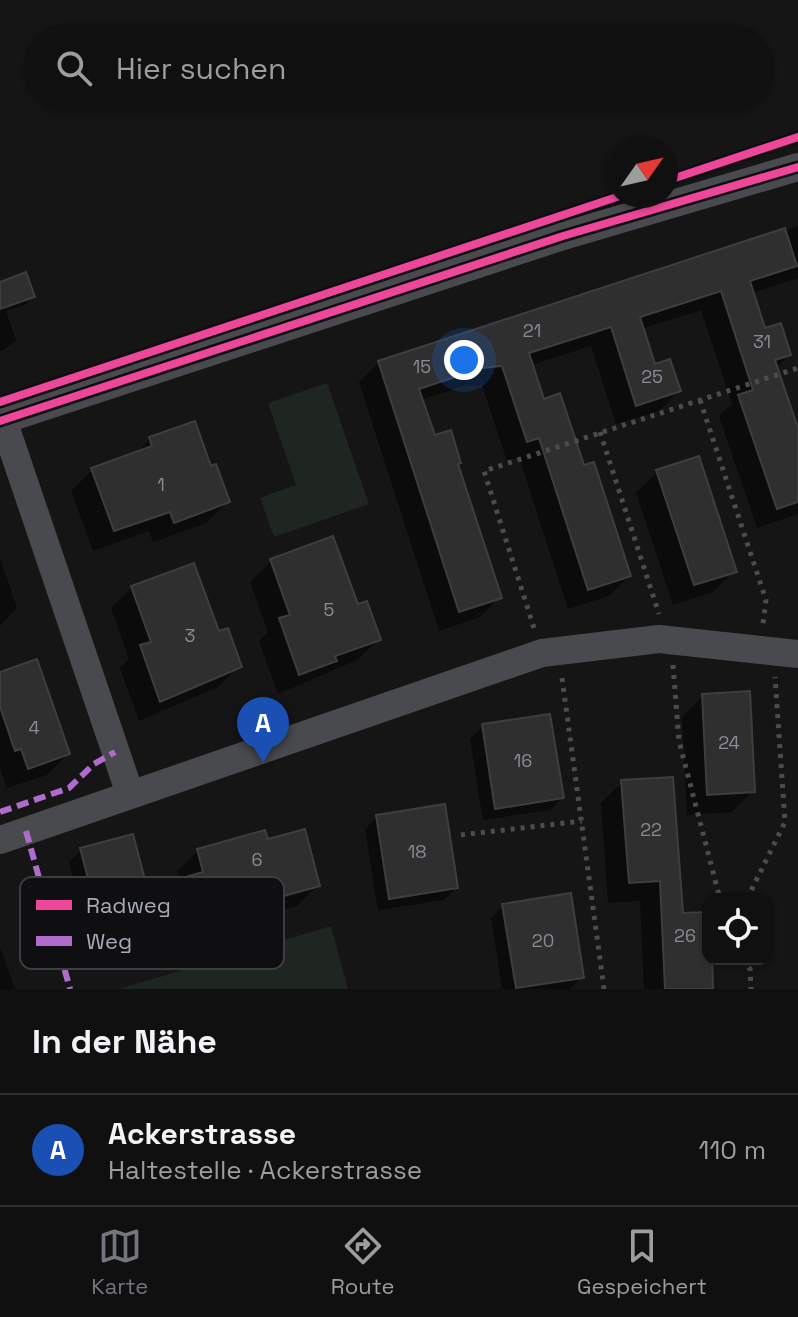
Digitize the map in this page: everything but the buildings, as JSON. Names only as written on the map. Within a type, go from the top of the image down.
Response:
[{"type":"street","points":[[130,794],[1,421],[563,236],[798,167]]},
{"type":"street","points":[[0,840],[550,651],[665,640],[777,651]]},
{"type":"path","points":[[604,989],[582,821],[550,651],[484,471],[798,368]]},
{"type":"path","points":[[700,400],[766,600],[777,651],[785,822],[750,893]]},
{"type":"path","points":[[600,432],[659,610],[679,741],[718,893]]},
{"type":"path","points":[[461,835],[582,821]]},
{"type":"path","points":[[747,965],[751,989]]},
{"type":"shaded area","points":[[327,383],[369,504],[274,537],[260,498],[296,485],[268,403]]},
{"type":"shaded area","points":[[331,926],[348,989],[119,989],[186,969],[284,969],[284,940]]},
{"type":"marked path","points":[[0,812],[69,788],[94,764],[115,752]]},
{"type":"marked path","points":[[26,831],[39,877]]},
{"type":"marked path","points":[[64,969],[70,989]]},
{"type":"cycle path","points":[[678,177],[798,137]]},
{"type":"cycle path","points":[[0,421],[563,236],[798,167]]},
{"type":"cycle path","points":[[0,402],[606,201]]},
{"type":"place","name":"Ackerstrasse","points":[[263,763]]}]
